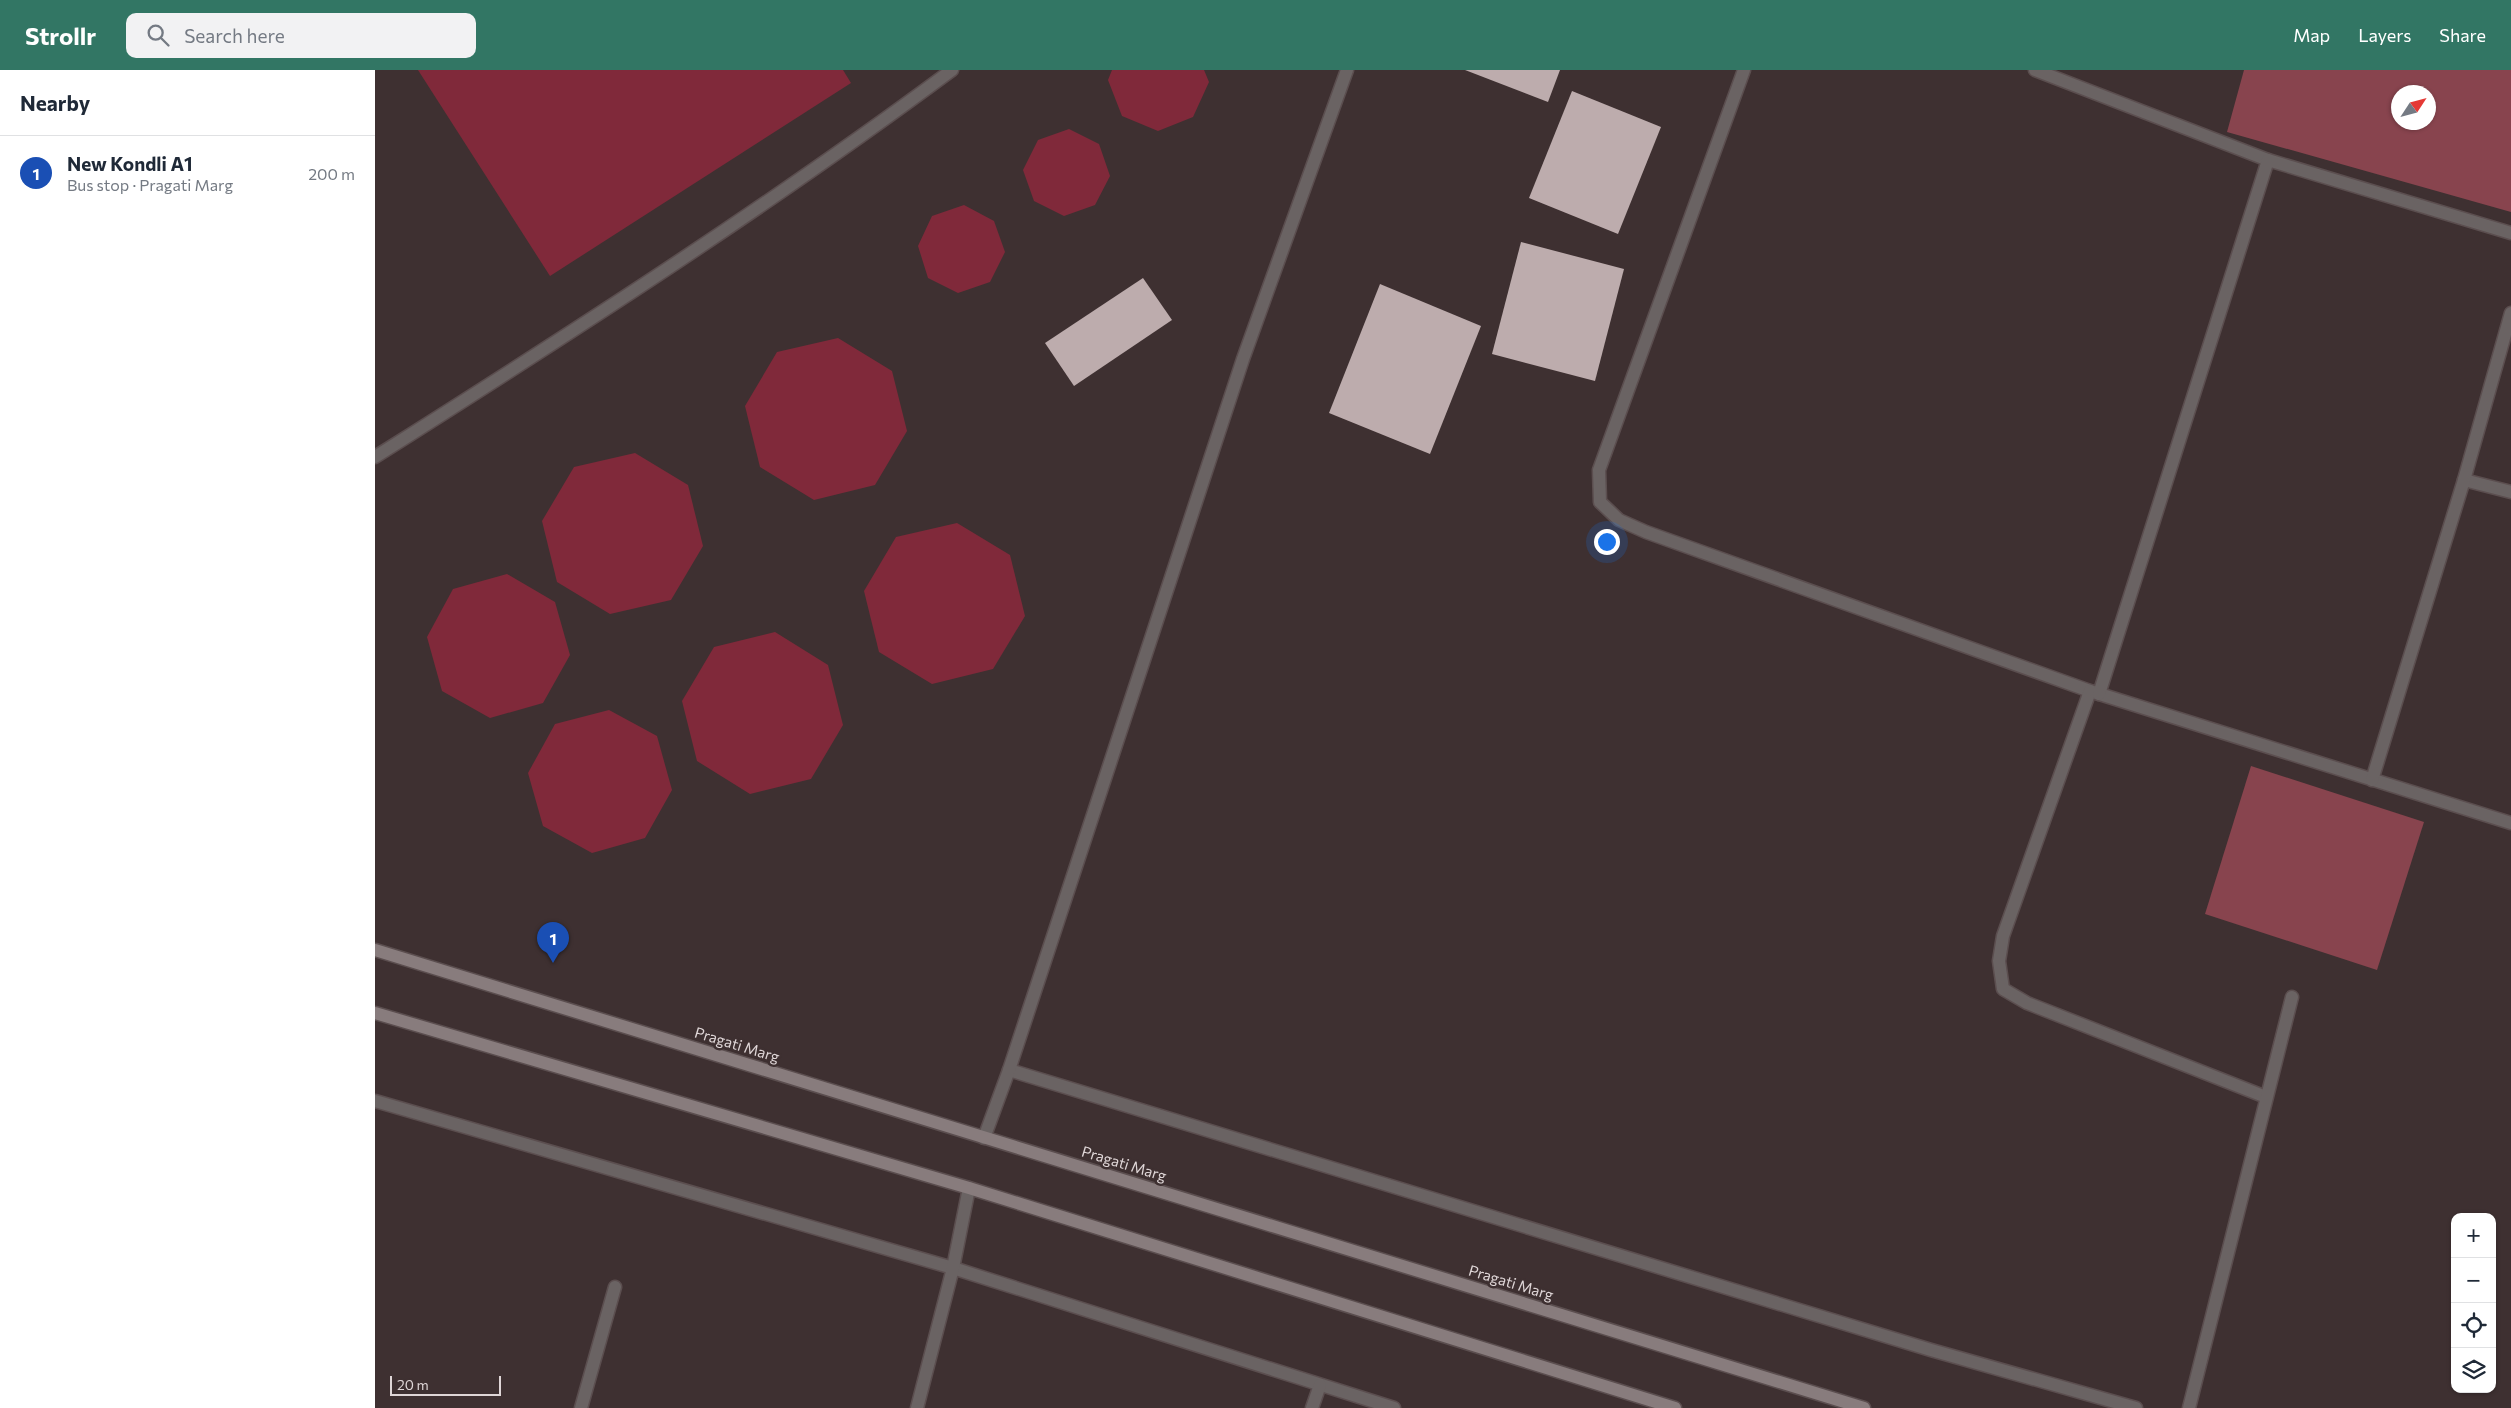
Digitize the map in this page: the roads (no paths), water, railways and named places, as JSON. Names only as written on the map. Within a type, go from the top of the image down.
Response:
[{"type":"main road","name":"Pragati Marg","points":[[375,950],[1864,1408]]},
{"type":"main road","points":[[375,1013],[969,1188],[1675,1408]]},
{"type":"street","points":[[375,457],[563,338],[858,140],[952,70]]},
{"type":"street","points":[[984,1138],[1009,1070],[1243,359],[1347,70]]},
{"type":"street","points":[[1744,70],[1599,470],[1600,502],[1619,520],[1647,532],[2095,693],[2511,823]]},
{"type":"street","points":[[2035,70],[2268,160],[2511,233]]},
{"type":"street","points":[[2266,1097],[2027,1003],[2003,989],[1999,961],[2003,936],[2095,693],[2268,160]]},
{"type":"street","points":[[2373,780],[2464,480],[2511,313]]},
{"type":"street","points":[[2464,480],[2511,492]]},
{"type":"street","points":[[2189,1408],[2292,997]]},
{"type":"street","points":[[1009,1070],[1931,1350],[2136,1408]]},
{"type":"street","points":[[375,1102],[953,1268],[1394,1408]]},
{"type":"street","points":[[917,1408],[953,1268],[969,1188]]},
{"type":"street","points":[[581,1408],[615,1287]]},
{"type":"street","points":[[1312,1408],[1320,1385]]},
{"type":"place","name":"New Kondli A1","points":[[553,963]]}]
